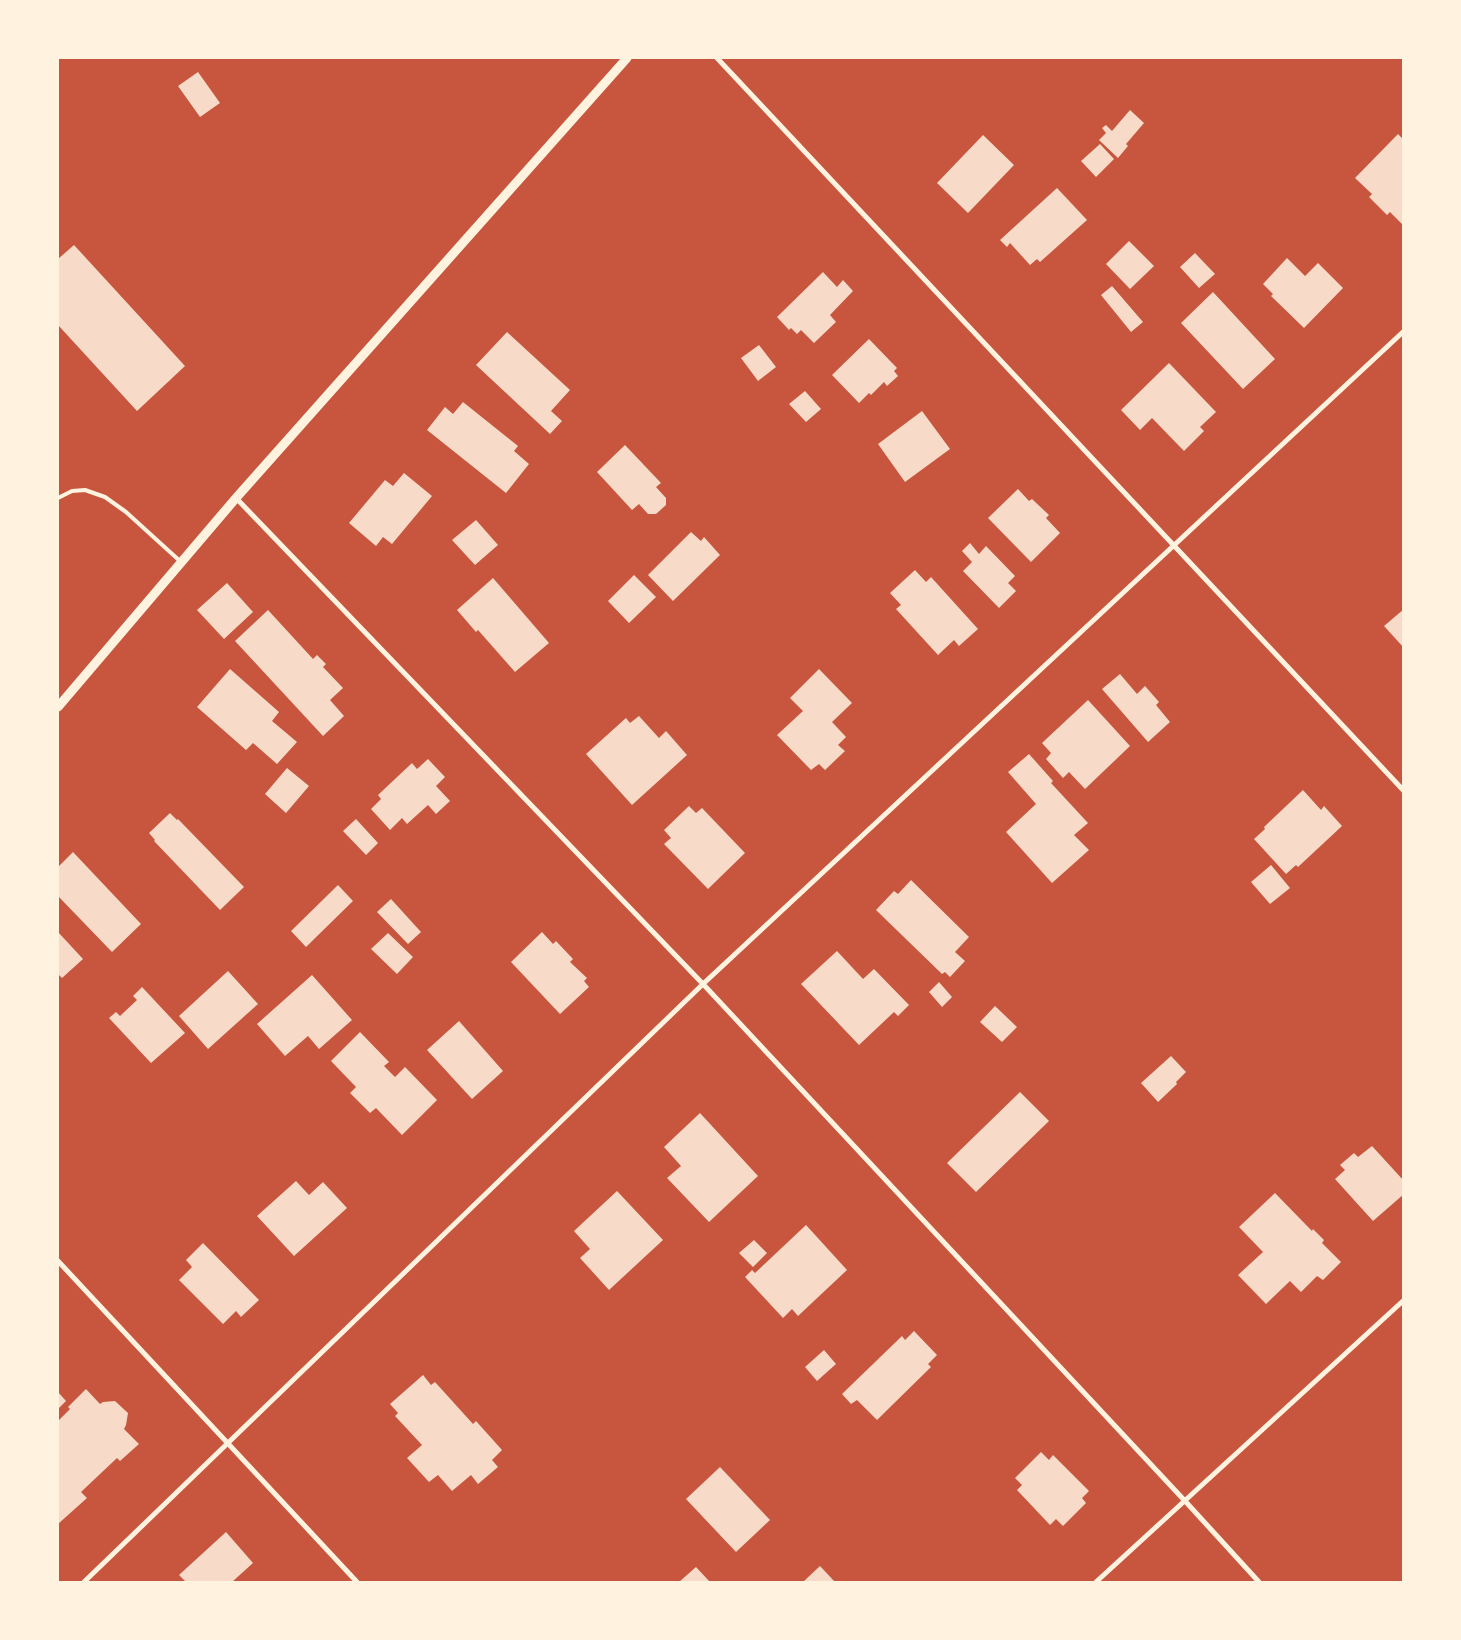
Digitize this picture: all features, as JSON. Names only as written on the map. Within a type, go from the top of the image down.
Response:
[{"type":"street","points":[[59,702],[236,498],[627,58]]},
{"type":"street","points":[[717,58],[1404,791]]},
{"type":"street","points":[[84,1582],[703,984],[1404,331]]},
{"type":"street","points":[[236,498],[703,984],[1259,1582]]},
{"type":"street","points":[[58,1261],[357,1582]]},
{"type":"street","points":[[1096,1582],[1404,1300]]},
{"type":"lane","points":[[58,498],[72,491],[85,490],[105,497],[126,512],[181,562]]},
{"type":"building","points":[[198,72],[220,103],[200,117],[178,86]]},
{"type":"building","points":[[1130,110],[1144,123],[1126,144],[1128,146],[1118,158],[1099,140],[1106,133],[1102,128],[1106,125],[1112,131]]},
{"type":"building","points":[[1398,134],[1404,140],[1404,226],[1390,212],[1387,215],[1369,197],[1372,194],[1355,178]]},
{"type":"building","points":[[983,135],[1014,165],[968,213],[937,183]]},
{"type":"building","points":[[1100,144],[1114,159],[1096,177],[1081,161]]},
{"type":"building","points":[[1057,188],[1087,220],[1040,262],[1037,259],[1030,265],[1010,243],[1007,247],[1000,240]]},
{"type":"building","points":[[1129,241],[1154,266],[1130,289],[1106,264]]},
{"type":"building","points":[[74,245],[185,366],[137,411],[58,325],[58,259]]},
{"type":"building","points":[[1195,253],[1215,274],[1199,288],[1180,267]]},
{"type":"building","points":[[1287,258],[1305,276],[1318,263],[1343,288],[1304,328],[1271,296],[1273,294],[1263,284]]},
{"type":"building","points":[[823,272],[837,287],[843,280],[853,291],[830,315],[836,322],[814,343],[801,330],[797,334],[791,328],[789,330],[777,317]]},
{"type":"building","points":[[1112,286],[1143,322],[1131,332],[1101,295]]},
{"type":"building","points":[[1213,292],[1275,359],[1243,389],[1181,323]]},
{"type":"building","points":[[507,332],[570,390],[551,411],[562,421],[550,434],[476,365]]},
{"type":"building","points":[[869,339],[897,368],[894,371],[898,376],[887,386],[884,382],[871,395],[869,393],[859,403],[832,375]]},
{"type":"building","points":[[759,345],[776,367],[758,381],[741,358]]},
{"type":"building","points":[[1169,363],[1216,412],[1200,427],[1204,431],[1184,451],[1152,418],[1140,430],[1121,410]]},
{"type":"building","points":[[805,391],[821,409],[806,422],[789,404]]},
{"type":"building","points":[[463,402],[518,446],[514,451],[529,464],[506,493],[427,430],[445,407],[453,414]]},
{"type":"building","points":[[922,411],[950,449],[905,482],[878,444]]},
{"type":"building","points":[[625,445],[661,483],[656,487],[666,498],[666,505],[656,514],[648,514],[639,504],[632,510],[597,472]]},
{"type":"building","points":[[404,473],[432,496],[392,544],[383,537],[376,546],[349,523],[385,480],[393,486]]},
{"type":"building","points":[[1018,489],[1029,501],[1032,499],[1049,515],[1046,518],[1060,533],[1031,562],[988,518]]},
{"type":"building","points":[[476,520],[498,545],[475,565],[452,540]]},
{"type":"building","points":[[691,532],[701,541],[704,537],[720,555],[673,601],[648,575]]},
{"type":"building","points":[[970,543],[979,554],[986,546],[1015,576],[1008,583],[1016,591],[999,608],[963,571],[972,562],[962,551]]},
{"type":"building","points":[[915,570],[926,582],[931,577],[978,629],[959,646],[954,640],[938,655],[896,609],[901,605],[890,593]]},
{"type":"building","points":[[634,575],[656,597],[629,623],[608,601]]},
{"type":"building","points":[[493,578],[549,643],[515,672],[478,630],[476,632],[457,610]]},
{"type":"building","points":[[227,583],[253,612],[224,639],[197,610]]},
{"type":"building","points":[[1404,609],[1404,648],[1384,626]]},
{"type":"building","points":[[268,610],[313,659],[317,655],[326,664],[323,667],[343,688],[330,700],[344,716],[323,736],[235,641]]},
{"type":"building","points":[[230,669],[279,712],[272,721],[297,742],[277,764],[253,743],[246,750],[197,707]]},
{"type":"building","points":[[819,669],[852,703],[832,722],[846,737],[838,745],[845,751],[825,770],[819,764],[811,770],[777,735],[803,711],[790,698]]},
{"type":"building","points":[[1120,674],[1137,694],[1145,686],[1159,702],[1156,705],[1170,722],[1148,742],[1102,689]]},
{"type":"building","points":[[1088,700],[1130,746],[1085,789],[1069,772],[1063,778],[1046,759],[1051,753],[1042,743]]},
{"type":"building","points":[[639,716],[659,738],[666,731],[687,755],[632,805],[586,754],[626,718],[630,723]]},
{"type":"building","points":[[1029,754],[1053,781],[1051,783],[1088,823],[1074,835],[1089,850],[1052,883],[1006,832],[1036,804],[1008,772]]},
{"type":"building","points":[[428,759],[445,777],[436,786],[450,801],[436,814],[428,805],[407,824],[402,818],[390,830],[371,809],[381,799],[378,795],[412,763],[417,769]]},
{"type":"building","points":[[287,768],[309,786],[286,813],[265,794]]},
{"type":"building","points":[[1303,790],[1321,810],[1324,806],[1342,826],[1298,867],[1296,865],[1286,874],[1254,839]]},
{"type":"building","points":[[689,806],[696,813],[702,808],[745,853],[708,889],[664,844],[671,838],[664,830]]},
{"type":"building","points":[[170,813],[244,887],[220,910],[154,841],[149,833]]},
{"type":"building","points":[[356,819],[378,843],[366,855],[343,831]]},
{"type":"building","points":[[73,852],[141,924],[112,952],[58,896],[58,867]]},
{"type":"building","points":[[1271,865],[1290,888],[1270,904],[1251,882]]},
{"type":"building","points":[[911,880],[969,937],[955,952],[965,961],[950,977],[945,972],[942,974],[876,910],[894,891],[898,894]]},
{"type":"building","points":[[338,885],[353,901],[306,947],[291,931]]},
{"type":"building","points":[[391,899],[421,932],[408,944],[377,912]]},
{"type":"building","points":[[58,932],[83,959],[62,978],[58,974]]},
{"type":"building","points":[[542,932],[553,944],[556,941],[573,959],[570,962],[587,978],[584,981],[589,987],[560,1014],[511,962]]},
{"type":"building","points":[[388,933],[413,957],[397,974],[371,949]]},
{"type":"building","points":[[837,951],[863,979],[874,969],[909,1005],[898,1016],[894,1012],[859,1045],[801,984]]},
{"type":"building","points":[[228,971],[258,1004],[208,1049],[179,1016]]},
{"type":"building","points":[[312,975],[352,1020],[319,1049],[308,1036],[285,1056],[257,1024]]},
{"type":"building","points":[[939,982],[952,997],[942,1007],[929,992]]},
{"type":"building","points":[[142,987],[185,1033],[151,1063],[109,1018],[116,1012],[120,1016],[137,1000],[133,996]]},
{"type":"building","points":[[995,1006],[1017,1027],[1002,1042],[980,1022]]},
{"type":"building","points":[[459,1021],[503,1071],[472,1099],[427,1050]]},
{"type":"building","points":[[360,1032],[389,1062],[384,1066],[395,1077],[405,1067],[437,1100],[402,1135],[376,1108],[370,1113],[350,1093],[356,1087],[331,1061]]},
{"type":"building","points":[[1171,1056],[1186,1072],[1176,1082],[1177,1084],[1158,1102],[1141,1083]]},
{"type":"building","points":[[1020,1092],[1049,1121],[976,1192],[947,1163]]},
{"type":"building","points":[[700,1113],[758,1176],[709,1222],[667,1178],[681,1166],[664,1147]]},
{"type":"building","points":[[1372,1146],[1404,1181],[1404,1194],[1373,1221],[1335,1179],[1345,1170],[1340,1165],[1354,1153],[1358,1157]]},
{"type":"building","points":[[296,1181],[309,1195],[323,1182],[347,1208],[294,1256],[257,1216]]},
{"type":"building","points":[[617,1191],[663,1240],[609,1290],[580,1258],[590,1249],[574,1231]]},
{"type":"building","points":[[1275,1193],[1312,1231],[1313,1229],[1324,1240],[1322,1243],[1341,1262],[1323,1280],[1317,1276],[1301,1292],[1290,1281],[1266,1304],[1238,1275],[1263,1252],[1239,1227]]},
{"type":"building","points":[[806,1225],[847,1270],[798,1316],[792,1309],[783,1318],[745,1277],[752,1270],[755,1273]]},
{"type":"building","points":[[754,1240],[767,1253],[753,1267],[739,1253]]},
{"type":"building","points":[[203,1243],[259,1300],[241,1317],[236,1311],[223,1324],[179,1280],[192,1267],[186,1260]]},
{"type":"building","points":[[914,1331],[937,1355],[928,1364],[931,1367],[877,1420],[857,1400],[851,1404],[842,1394],[902,1336],[905,1340]]},
{"type":"building","points":[[824,1350],[836,1364],[817,1381],[805,1367]]},
{"type":"building","points":[[423,1375],[431,1385],[435,1382],[473,1424],[476,1421],[502,1450],[492,1460],[498,1467],[478,1484],[471,1475],[452,1491],[438,1475],[429,1482],[407,1458],[422,1445],[395,1416],[398,1413],[390,1404]]},
{"type":"building","points":[[86,1389],[100,1404],[115,1401],[128,1413],[124,1429],[139,1444],[120,1461],[117,1458],[81,1492],[87,1498],[58,1524],[58,1421],[70,1409],[68,1407]]},
{"type":"building","points":[[58,1392],[66,1401],[58,1409]]},
{"type":"building","points":[[1041,1452],[1049,1460],[1053,1455],[1089,1491],[1082,1498],[1086,1503],[1063,1526],[1056,1519],[1050,1525],[1017,1490],[1022,1485],[1015,1478]]},
{"type":"building","points":[[720,1467],[770,1520],[736,1552],[686,1499]]},
{"type":"building","points":[[226,1532],[253,1563],[232,1582],[186,1582],[179,1575]]},
{"type":"building","points":[[820,1566],[835,1582],[803,1582]]},
{"type":"building","points":[[696,1567],[710,1582],[679,1582]]}]
